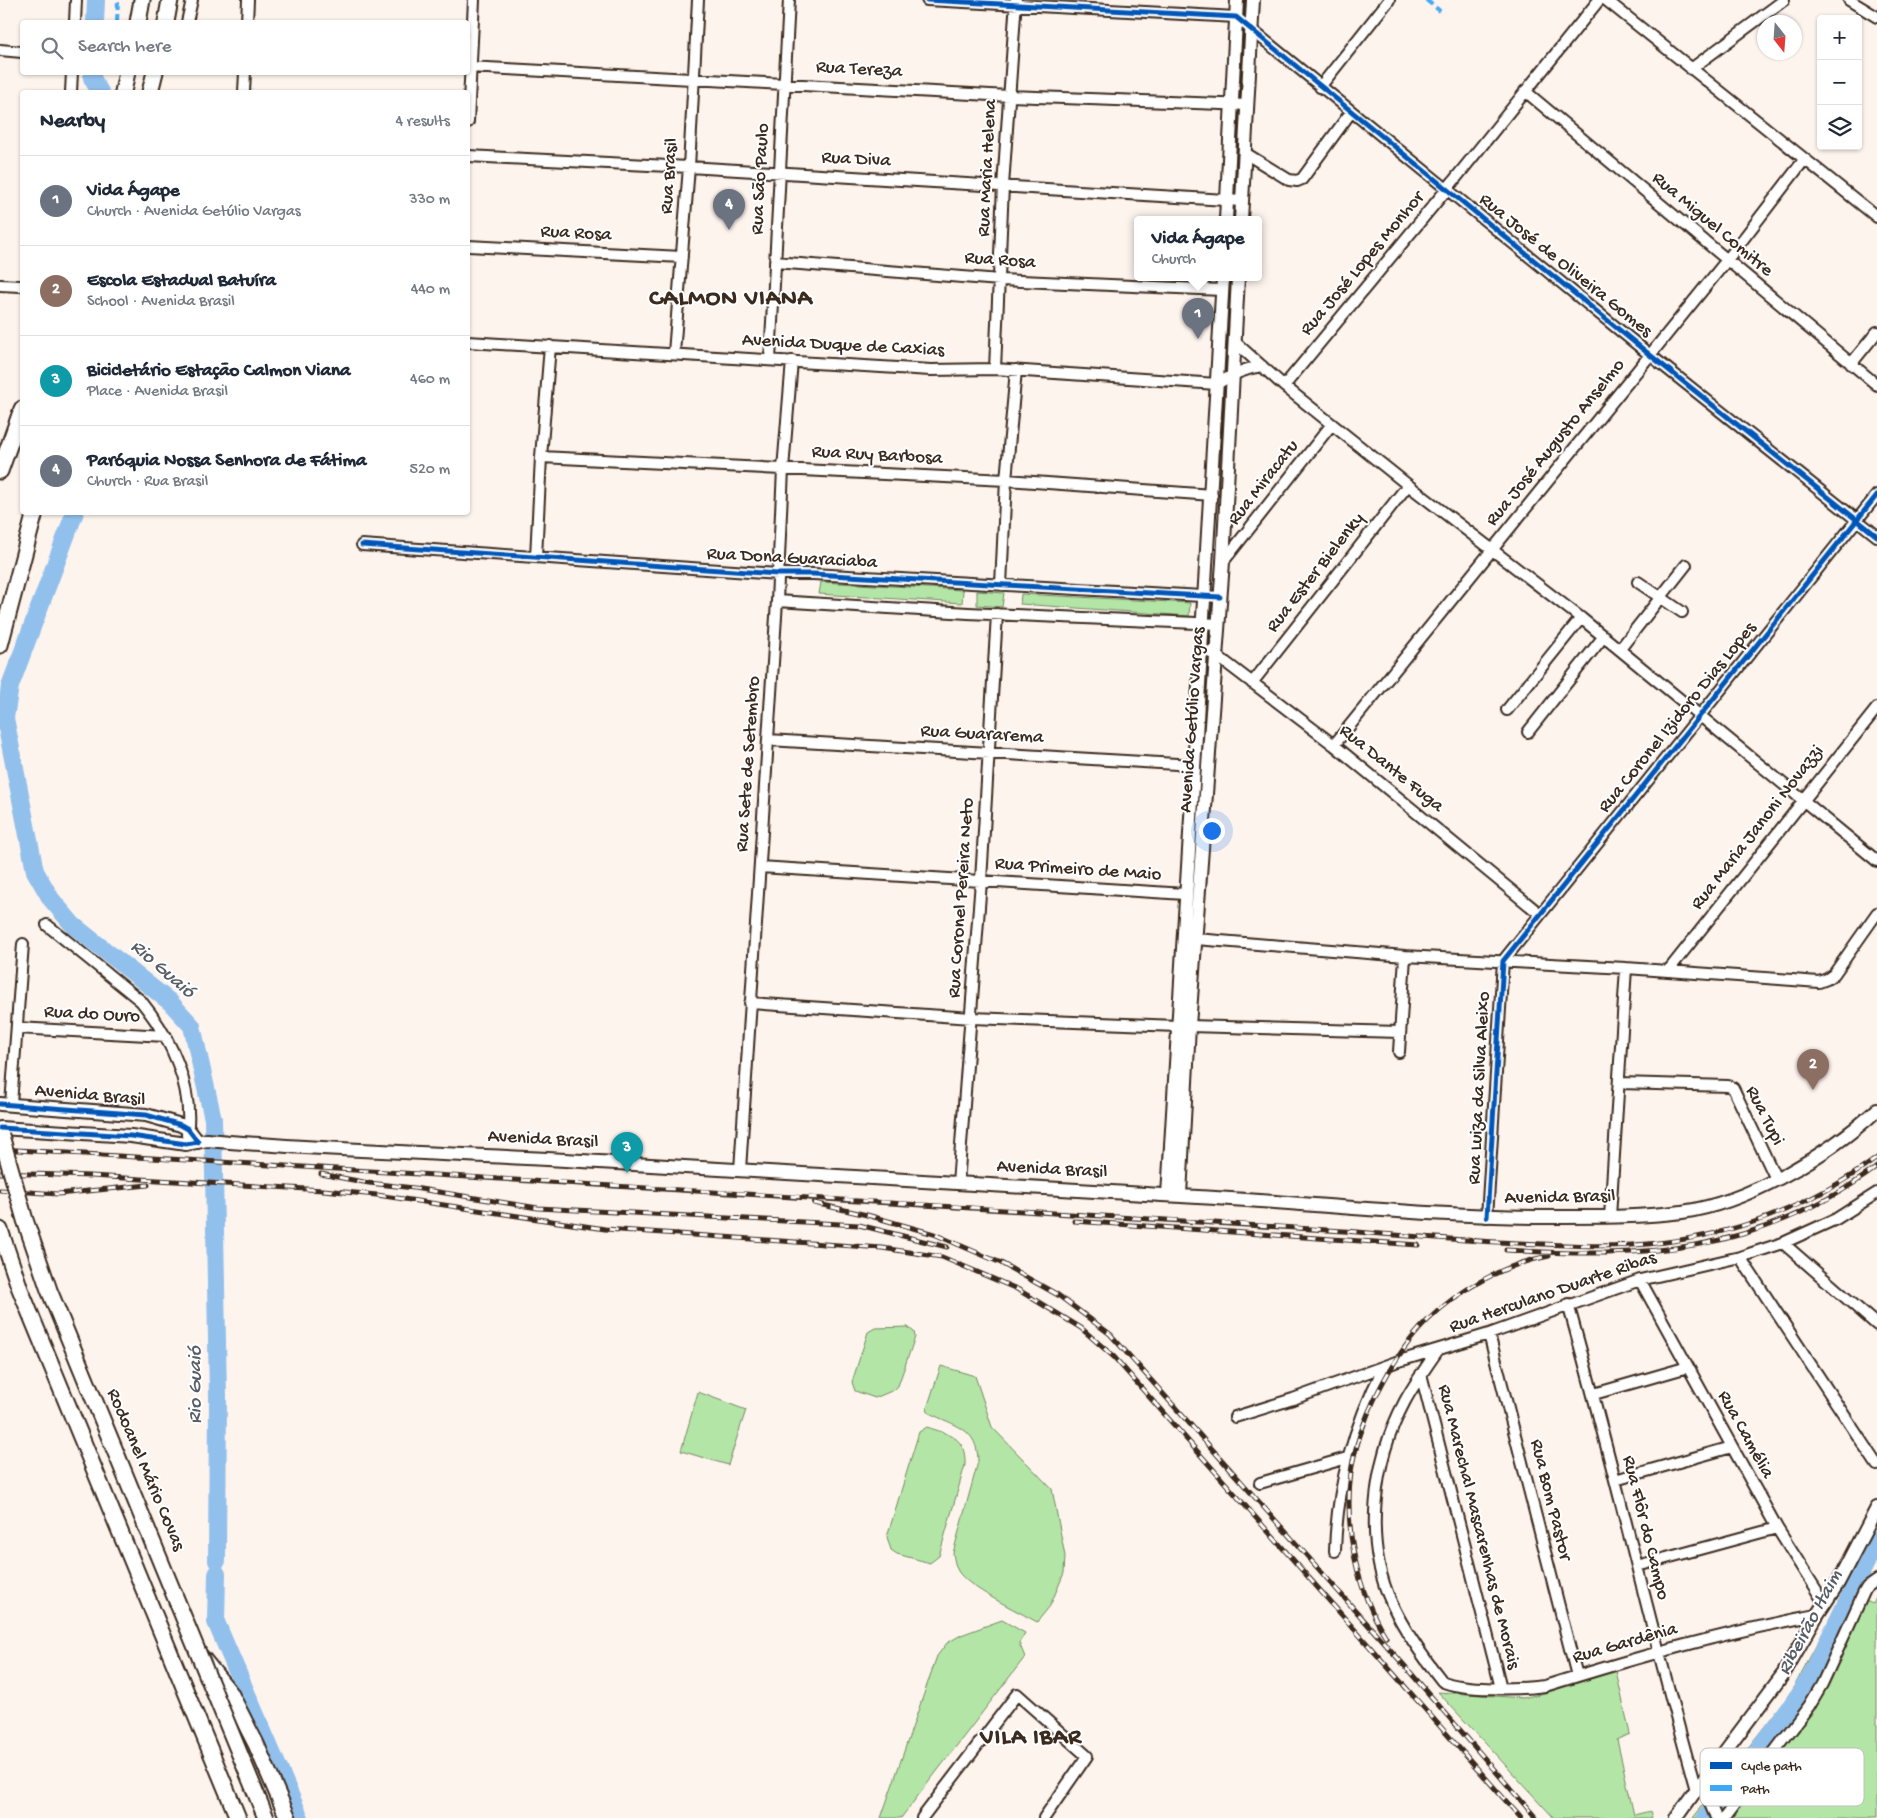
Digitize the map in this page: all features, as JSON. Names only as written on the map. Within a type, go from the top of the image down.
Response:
[{"type":"highway","points":[[138,20],[142,0]]},
{"type":"highway","points":[[166,20],[170,0]]},
{"type":"highway","points":[[123,90],[126,75]]},
{"type":"highway","points":[[150,90],[154,75]]},
{"type":"highway","points":[[0,471],[20,415]]},
{"type":"highway","points":[[0,645],[34,515]]},
{"type":"highway","name":"Rodoanel Mário Covas","points":[[0,1132],[25,1220],[49,1290],[202,1658],[266,1818]]},
{"type":"highway","points":[[0,1230],[20,1289],[238,1818]]},
{"type":"highway","points":[[202,1658],[230,1693],[256,1744],[288,1818]]},
{"type":"main road","points":[[1226,216],[1237,0]]},
{"type":"main road","points":[[1241,216],[1253,0]]},
{"type":"main road","name":"Avenida Getúlio Vargas","points":[[1183,1026],[1196,939],[1223,562],[1238,281]]},
{"type":"main road","name":"Avenida Getúlio Vargas","points":[[1174,1195],[1183,1026],[1185,894],[1212,495],[1223,284]]},
{"type":"main road","points":[[1185,894],[1188,902],[1188,931],[1191,937],[1196,939]]},
{"type":"main road","name":"Avenida Brasil","points":[[5,1104],[133,1113],[169,1121],[188,1129]]},
{"type":"main road","name":"Avenida Brasil","points":[[0,1128],[197,1142],[558,1159],[958,1184],[1174,1195],[1487,1217],[1610,1217],[1681,1212],[1714,1206],[1744,1194],[1776,1179],[1822,1152],[1877,1110]]},
{"type":"main road","points":[[188,1129],[197,1142]]},
{"type":"main road","points":[[1728,1748],[1784,1673],[1817,1615],[1838,1583],[1877,1508]]},
{"type":"main road","points":[[1676,1818],[1700,1785]]},
{"type":"street","points":[[75,20],[76,0]]},
{"type":"street","points":[[187,20],[192,0]]},
{"type":"street","points":[[247,20],[248,0]]},
{"type":"street","points":[[470,67],[474,0]]},
{"type":"street","name":"Rua Brasil","points":[[674,353],[689,167],[698,0]]},
{"type":"street","name":"Rua São Paulo","points":[[770,360],[789,0]]},
{"type":"street","points":[[927,0],[1016,2],[1236,17]]},
{"type":"street","points":[[1320,87],[1389,0]]},
{"type":"street","name":"Rua José Lopes Monhor","points":[[1284,386],[1447,189],[1599,0]]},
{"type":"street","points":[[1606,0],[1877,217]]},
{"type":"street","points":[[1692,69],[1784,0]]},
{"type":"street","points":[[1849,0],[1877,17]]},
{"type":"street","name":"Rua Maria Helena","points":[[995,369],[1009,96],[1016,2]]},
{"type":"street","name":"Rua José de Oliveira Gomes","points":[[1236,17],[1650,355],[1877,536]]},
{"type":"street","points":[[0,50],[20,52]]},
{"type":"street","name":"Rua Tereza","points":[[470,67],[1009,96],[1248,105]]},
{"type":"street","points":[[71,90],[72,75]]},
{"type":"street","points":[[244,90],[245,75]]},
{"type":"street","points":[[469,90],[470,75]]},
{"type":"street","name":"Rua Miguel Comitre","points":[[1525,91],[1877,385]]},
{"type":"street","points":[[1245,153],[1289,180],[1297,181],[1302,179],[1351,112]]},
{"type":"street","name":"Rua Diva","points":[[470,156],[689,167],[1242,201]]},
{"type":"street","name":"Rua José Augusto Anselmo","points":[[1334,745],[1727,260],[1804,160]]},
{"type":"street","name":"Rua Rosa","points":[[470,246],[682,257]]},
{"type":"street","name":"Rua Rosa","points":[[775,262],[1000,280],[1223,284]]},
{"type":"street","points":[[0,285],[20,286]]},
{"type":"street","points":[[1852,364],[1877,332]]},
{"type":"street","name":"Avenida Duque de Caxias","points":[[470,342],[931,370],[1016,370],[1217,384]]},
{"type":"street","points":[[1236,343],[1284,386],[1408,485],[1604,636],[1877,861]]},
{"type":"street","points":[[536,557],[541,457],[550,346]]},
{"type":"street","name":"Rua Sete de Setembro","points":[[740,1170],[777,601],[783,469],[792,361]]},
{"type":"street","points":[[1217,384],[1234,374],[1262,366]]},
{"type":"street","points":[[1001,585],[1006,480],[1016,370]]},
{"type":"street","name":"Rua Miracatu","points":[[1223,562],[1332,424]]},
{"type":"street","name":"Rua Ruy Barbosa","points":[[541,457],[1006,480],[1212,495]]},
{"type":"street","name":"Rua Ester Bielenky","points":[[1252,683],[1408,485]]},
{"type":"street","name":"Rua Coronel Izidoro Dias Lopes","points":[[1503,961],[1877,495]]},
{"type":"street","name":"Rua Dona Guaraciaba","points":[[362,545],[778,574],[813,574],[1220,597]]},
{"type":"street","points":[[1620,649],[1686,564]]},
{"type":"street","points":[[1638,582],[1682,612]]},
{"type":"street","points":[[777,601],[997,614],[1219,624]]},
{"type":"street","name":"Rua Coronel Pereira Neto","points":[[958,1184],[972,1018],[997,614]]},
{"type":"street","points":[[1507,710],[1581,618]]},
{"type":"street","points":[[1528,732],[1604,636]]},
{"type":"street","name":"Rua Dante Fuga","points":[[1201,649],[1216,655],[1334,745],[1540,914]]},
{"type":"street","name":"Rua Maria Janoni Novazzi","points":[[1668,971],[1877,708]]},
{"type":"street","name":"Rua Guararema","points":[[768,740],[1194,766]]},
{"type":"street","name":"Rua Primeiro de Maio","points":[[760,867],[1185,894]]},
{"type":"street","points":[[1196,939],[1406,956],[1626,968],[1819,982],[1834,974],[1876,917]]},
{"type":"street","points":[[47,925],[141,1001],[152,1014],[166,1036],[176,1057],[187,1096],[188,1129]]},
{"type":"street","points":[[5,1104],[17,1028],[23,944]]},
{"type":"street","points":[[1399,1052],[1406,956]]},
{"type":"street","name":"Rua Luiza da Silva Aleixo","points":[[1487,1217],[1503,961]]},
{"type":"street","points":[[1610,1217],[1626,968]]},
{"type":"street","points":[[750,1003],[972,1018],[1400,1032]]},
{"type":"street","name":"Rua do Ouro","points":[[17,1028],[166,1036]]},
{"type":"street","name":"Rua Tupi","points":[[1620,1083],[1728,1086],[1733,1088],[1776,1179]]},
{"type":"street","name":"Rua Herculano Duarte Ribas","points":[[1234,1417],[1489,1334],[1568,1304],[1640,1280],[1740,1257],[1783,1243],[1836,1219],[1877,1192]]},
{"type":"street","points":[[1783,1243],[1877,1325]]},
{"type":"street","points":[[1740,1257],[1877,1465]]},
{"type":"street","name":"Rua Camélia","points":[[1640,1280],[1777,1528],[1825,1604]]},
{"type":"street","name":"Rua Flôr do Campo","points":[[1568,1304],[1594,1394],[1658,1652],[1696,1790]]},
{"type":"street","name":"Rua Bom Pastor","points":[[1489,1334],[1577,1676]]},
{"type":"street","points":[[1421,1374],[1438,1350]]},
{"type":"street","points":[[1335,1551],[1339,1502],[1347,1458],[1369,1396],[1384,1367]]},
{"type":"street","points":[[1594,1394],[1688,1368]]},
{"type":"street","name":"Rua Gardênia","points":[[1421,1374],[1404,1402],[1389,1438],[1379,1473],[1375,1511],[1377,1548],[1382,1576],[1391,1603],[1404,1628],[1442,1680],[1452,1685],[1502,1688],[1545,1686],[1658,1652],[1764,1625],[1817,1615]]},
{"type":"street","name":"Rua Marechal Mascarenhas de Morais","points":[[1421,1374],[1502,1688]]},
{"type":"street","points":[[1615,1480],[1732,1448]]},
{"type":"street","points":[[1260,1483],[1347,1458]]},
{"type":"street","points":[[1637,1566],[1777,1528]]},
{"type":"street","points":[[1775,1748],[1809,1706],[1822,1684],[1864,1592],[1867,1587],[1877,1580]]},
{"type":"street","points":[[922,1818],[1017,1694],[1087,1756],[1044,1818]]},
{"type":"street","points":[[1712,1806],[1719,1817],[1728,1806]]},
{"type":"green space","points":[[821,582],[963,590],[962,603],[819,594]]},
{"type":"green space","points":[[977,591],[1004,593],[1002,607],[977,605]]},
{"type":"green space","points":[[1021,594],[1190,603],[1189,616],[1020,604]]},
{"type":"green space","points":[[908,1327],[914,1332],[915,1337],[898,1386],[894,1390],[875,1398],[855,1391],[852,1382],[868,1332],[875,1328]]},
{"type":"green space","points":[[941,1366],[975,1376],[992,1427],[1052,1489],[1065,1556],[1064,1573],[1050,1606],[1037,1622],[972,1585],[963,1578],[956,1567],[953,1553],[978,1462],[974,1441],[969,1435],[963,1429],[929,1413],[927,1408]]},
{"type":"green space","points":[[698,1392],[746,1410],[728,1465],[681,1451]]},
{"type":"green space","points":[[927,1427],[955,1438],[963,1448],[965,1455],[965,1465],[939,1556],[930,1563],[897,1554],[891,1550],[887,1537],[919,1432]]},
{"type":"green space","points":[[1847,1588],[1850,1589],[1793,1697],[1753,1748],[1748,1748],[1786,1699]]},
{"type":"green space","points":[[1877,1596],[1877,1818],[1717,1818],[1727,1806],[1864,1806],[1864,1748],[1774,1748],[1805,1709],[1860,1599],[1873,1604]]},
{"type":"green space","points":[[1002,1620],[1025,1633],[1019,1643],[1025,1657],[901,1818],[881,1818],[937,1656],[947,1643],[961,1635]]},
{"type":"green space","points":[[1616,1671],[1630,1734],[1617,1740],[1634,1815],[1650,1811],[1652,1818],[1554,1818],[1438,1692],[1523,1698]]},
{"type":"green space","points":[[1702,1806],[1707,1806],[1697,1818],[1693,1818]]},
{"type":"waterway","name":"Rio Guaió","points":[[95,20],[96,0]]},
{"type":"waterway","name":"Rio Guaió","points":[[92,75],[99,90]]},
{"type":"waterway","name":"Rio Guaió","points":[[74,515],[10,686],[5,718],[35,871],[51,899],[73,925],[170,1002],[192,1026],[213,1119],[218,1396],[217,1561]]},
{"type":"waterway","name":"Ribeirão Itaim","points":[[1759,1748],[1794,1702],[1812,1674],[1877,1540]]},
{"type":"waterway","name":"Rio Guaió","points":[[217,1574],[216,1622],[300,1818]]},
{"type":"waterway","name":"Ribeirão Itaim","points":[[1706,1818],[1715,1806]]},
{"type":"railway","points":[[0,1149],[1468,1240],[1596,1246],[1635,1245],[1680,1240],[1710,1234],[1769,1217],[1824,1191],[1851,1176],[1877,1158]]},
{"type":"railway","points":[[1506,1250],[1606,1253],[1654,1250],[1700,1244],[1745,1233],[1789,1218],[1833,1196],[1877,1167]]},
{"type":"railway","points":[[0,1173],[91,1176],[323,1190],[377,1195],[605,1229],[882,1248],[942,1257],[1017,1289],[1081,1328],[1114,1357],[1521,1818]]},
{"type":"railway","points":[[321,1174],[538,1208],[859,1225],[947,1247]]},
{"type":"railway","points":[[0,1190],[58,1194],[148,1185]]},
{"type":"railway","points":[[814,1203],[867,1215],[934,1234],[1001,1263],[1058,1295],[1110,1334],[1403,1664],[1536,1818]]},
{"type":"railway","points":[[1074,1221],[1418,1245]]},
{"type":"railway","points":[[1386,1637],[1367,1599],[1360,1579],[1351,1536],[1349,1514],[1351,1472],[1355,1453],[1369,1412],[1378,1392],[1401,1353],[1427,1321],[1439,1310],[1468,1289],[1499,1272],[1549,1256]]},
{"type":"marked path","points":[[117,20],[118,0]]},
{"type":"marked path","points":[[1426,0],[1440,11]]},
{"type":"cycle path","points":[[927,0],[1236,17],[1650,355],[1877,536]]},
{"type":"cycle path","points":[[1487,1217],[1503,961],[1877,495]]},
{"type":"cycle path","points":[[362,545],[778,574],[813,574],[1220,597]]},
{"type":"cycle path","points":[[0,1104],[146,1115],[181,1125],[188,1129],[198,1142],[186,1144],[131,1136],[0,1128]]},
{"type":"place","name":"Paróquia Nossa Senhora de Fátima","points":[[729,230]]},
{"type":"place","name":"Vida Ágape","points":[[1198,339]]},
{"type":"place","name":"Escola Estadual Batuíra","points":[[1813,1090]]},
{"type":"place","name":"Bicicletário Estação Calmon Viana","points":[[627,1173]]},
{"type":"district","name":"CALMON VIANA","points":[[731,299]]},
{"type":"district","name":"VILA IBAR","points":[[1031,1738]]}]
